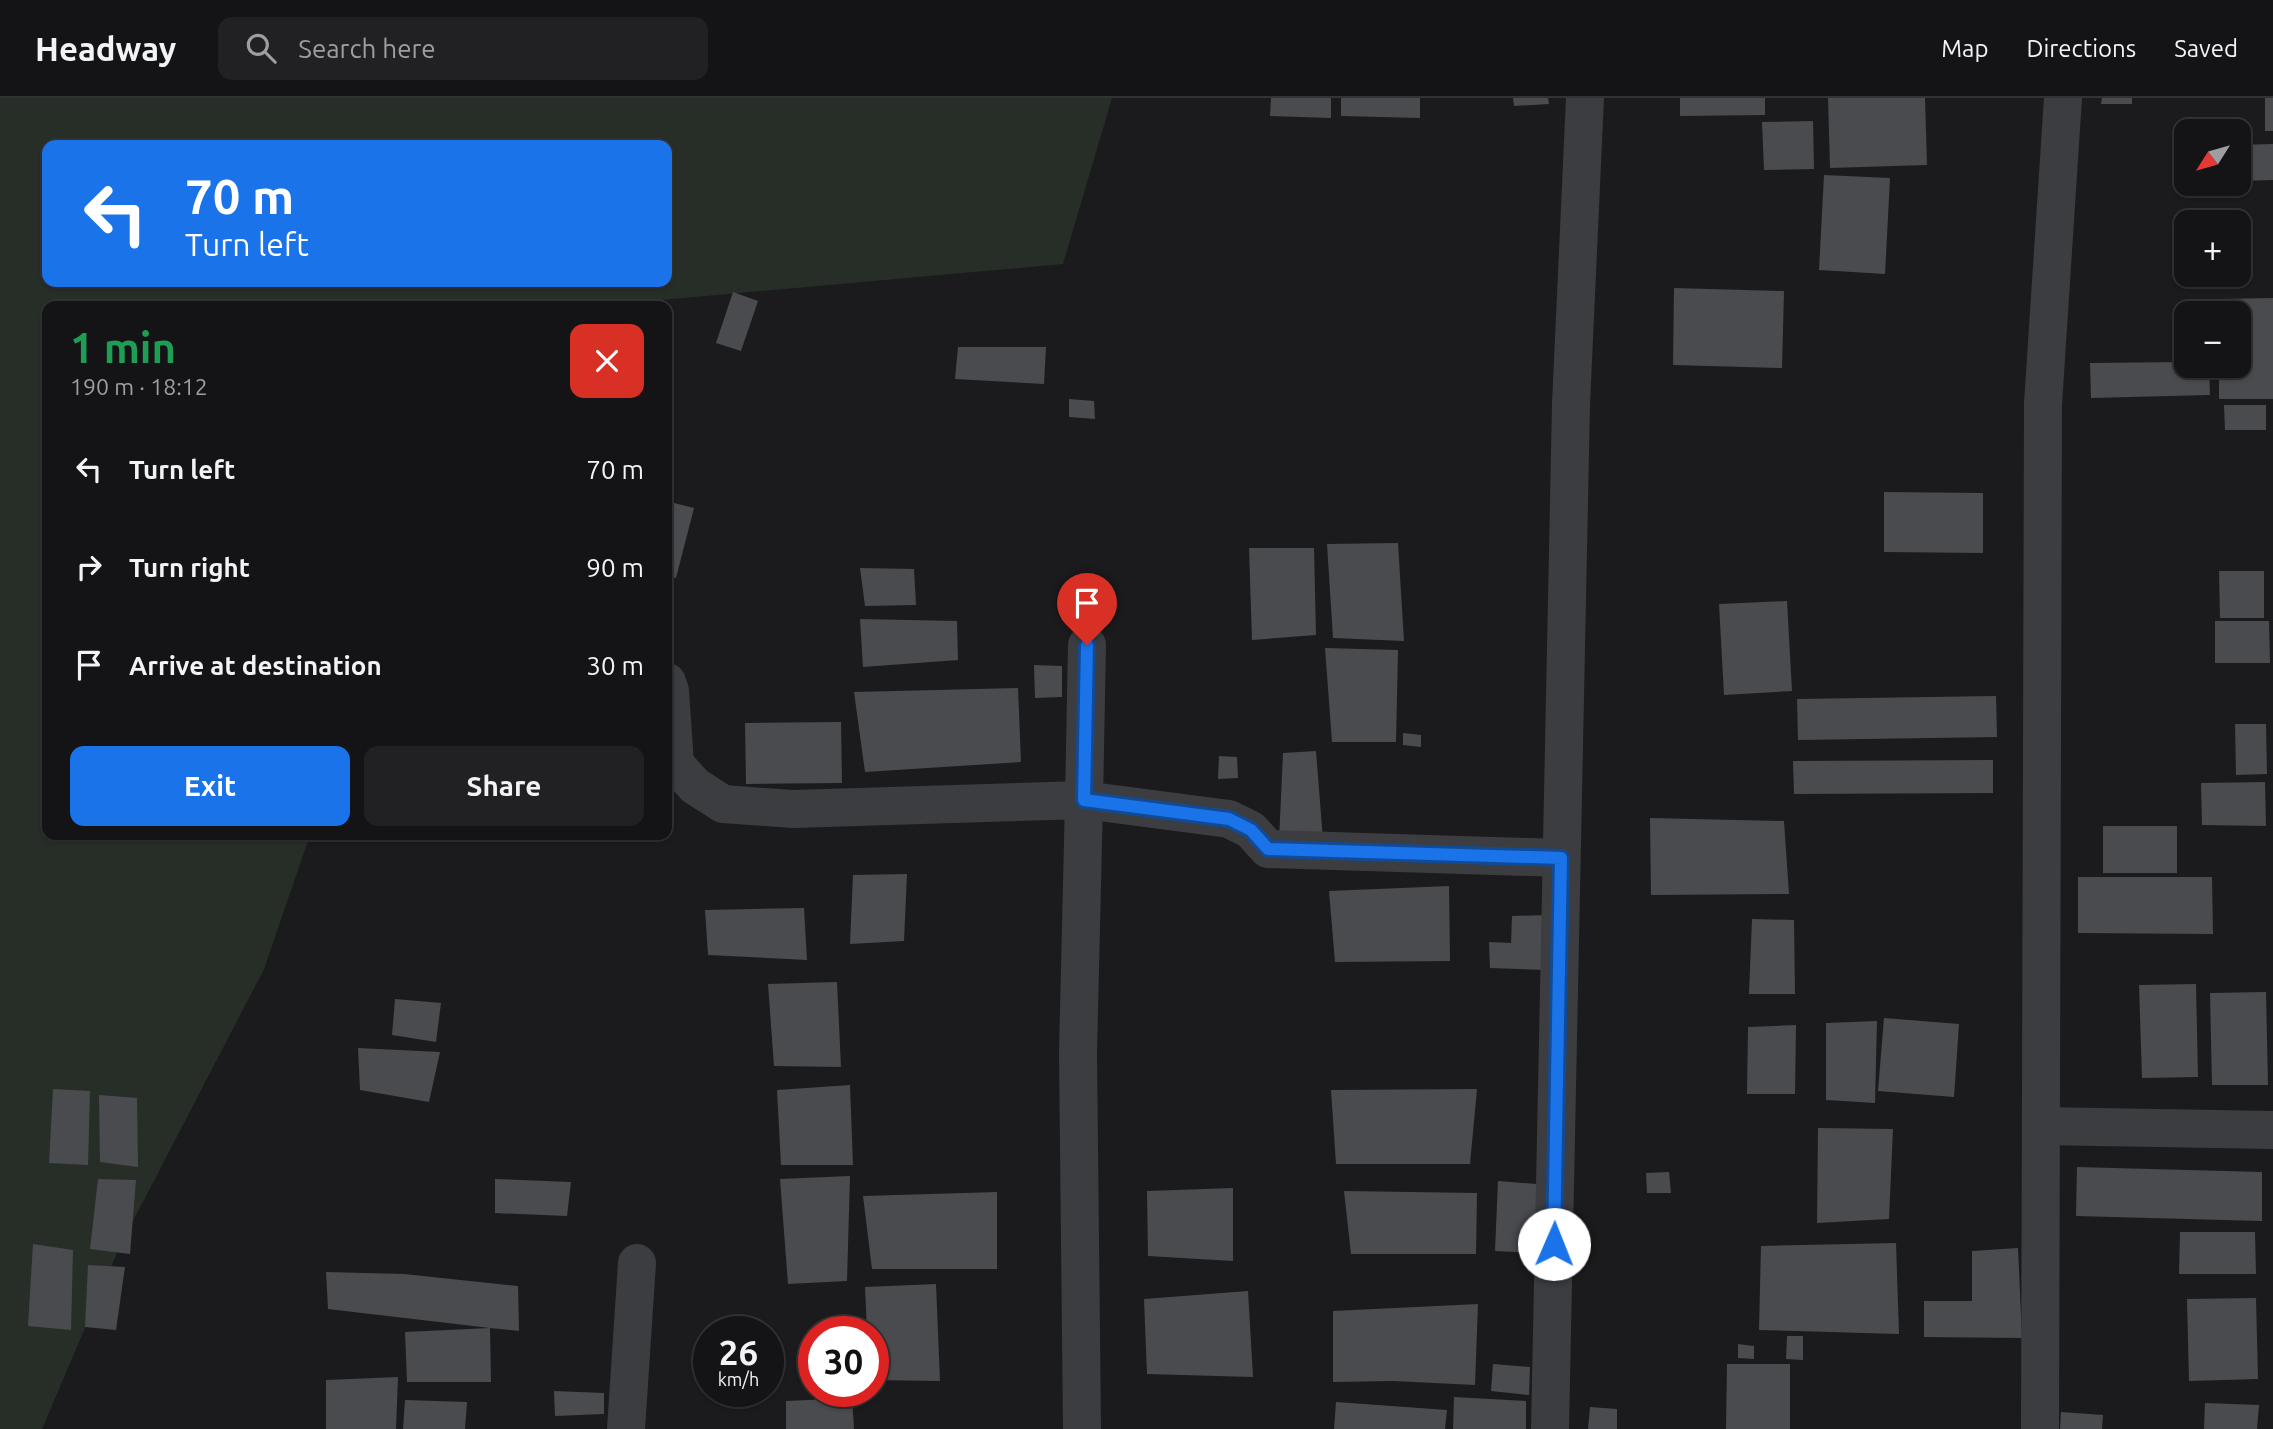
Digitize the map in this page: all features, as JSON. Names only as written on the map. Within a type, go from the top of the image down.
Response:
[{"type":"street","points":[[1550,1429],[1570,404],[1585,98]]},
{"type":"street","points":[[2040,1429],[2043,404],[2063,98]]},
{"type":"street","points":[[1082,1429],[1078,1053],[1087,645]]},
{"type":"street","points":[[672,715],[676,764],[695,786],[723,804],[793,808],[1084,800],[1229,819],[1251,830],[1268,849],[1561,858]]},
{"type":"street","points":[[2041,1126],[2273,1130]]},
{"type":"street","points":[[626,1429],[638,1263]]},
{"type":"shaded area","points":[[0,98],[1112,98],[1063,264],[650,301],[42,301],[42,840],[308,840],[264,969],[119,1248],[42,1429],[0,1429]]},
{"type":"building","points":[[1271,98],[1331,98],[1331,118],[1270,116]]},
{"type":"building","points":[[1341,98],[1420,98],[1420,118],[1341,116]]},
{"type":"building","points":[[1513,98],[1548,98],[1549,104],[1514,106]]},
{"type":"building","points":[[1680,98],[1765,98],[1765,115],[1680,116]]},
{"type":"building","points":[[1828,98],[1925,98],[1927,165],[1830,168]]},
{"type":"building","points":[[2102,98],[2132,98],[2132,104],[2101,104]]},
{"type":"building","points":[[2265,98],[2273,98],[2273,131],[2265,131]]},
{"type":"building","points":[[1813,121],[1814,169],[1764,170],[1762,122]]},
{"type":"building","points":[[2273,144],[2273,180],[2251,181],[2251,145]]},
{"type":"building","points":[[1824,175],[1890,178],[1885,274],[1819,270]]},
{"type":"building","points":[[1674,288],[1784,291],[1782,368],[1673,365]]},
{"type":"building","points":[[733,292],[758,301],[741,351],[716,343]]},
{"type":"building","points":[[2273,298],[2273,399],[2219,399],[2219,378],[2251,378],[2251,301],[2218,299]]},
{"type":"building","points":[[958,347],[1046,347],[1044,384],[955,379]]},
{"type":"building","points":[[2174,362],[2174,378],[2209,378],[2210,395],[2091,398],[2090,363]]},
{"type":"building","points":[[1069,399],[1094,401],[1095,419],[1069,417]]},
{"type":"building","points":[[2224,405],[2266,405],[2266,430],[2225,430]]},
{"type":"building","points":[[1884,492],[1983,493],[1983,553],[1884,552]]},
{"type":"building","points":[[672,502],[694,508],[676,578],[672,577]]},
{"type":"building","points":[[1398,543],[1404,641],[1333,638],[1327,544]]},
{"type":"building","points":[[1249,548],[1314,548],[1316,635],[1252,640]]},
{"type":"building","points":[[860,568],[914,569],[916,605],[865,606]]},
{"type":"building","points":[[2219,571],[2264,571],[2264,618],[2220,618]]},
{"type":"building","points":[[1787,601],[1792,691],[1724,695],[1719,604]]},
{"type":"building","points":[[860,619],[957,621],[958,660],[863,667]]},
{"type":"building","points":[[2215,621],[2269,621],[2270,663],[2215,663]]},
{"type":"building","points":[[1325,648],[1398,650],[1396,742],[1332,742]]},
{"type":"building","points":[[1034,665],[1062,666],[1062,697],[1035,698]]},
{"type":"building","points":[[1018,688],[1021,762],[865,772],[854,692]]},
{"type":"building","points":[[1996,696],[1997,737],[1798,740],[1797,699]]},
{"type":"building","points":[[841,722],[842,783],[746,784],[745,723]]},
{"type":"building","points":[[2235,724],[2266,724],[2267,774],[2236,775]]},
{"type":"building","points":[[1403,733],[1421,735],[1421,747],[1403,745]]},
{"type":"building","points":[[1316,751],[1323,840],[1279,841],[1283,753]]},
{"type":"building","points":[[1219,756],[1237,757],[1238,778],[1218,779]]},
{"type":"building","points":[[1993,760],[1993,793],[1794,794],[1793,761]]},
{"type":"building","points":[[2265,782],[2266,826],[2202,825],[2201,783]]},
{"type":"building","points":[[1650,818],[1784,821],[1789,894],[1651,895]]},
{"type":"building","points":[[2103,826],[2177,826],[2177,873],[2103,873]]},
{"type":"building","points":[[907,874],[904,941],[850,944],[853,875]]},
{"type":"building","points":[[2078,877],[2212,877],[2213,934],[2078,933]]},
{"type":"building","points":[[1449,886],[1450,961],[1335,962],[1329,891]]},
{"type":"building","points":[[804,908],[807,960],[708,955],[705,910]]},
{"type":"building","points":[[1549,915],[1545,970],[1490,968],[1489,942],[1511,943],[1512,916]]},
{"type":"building","points":[[1752,919],[1794,920],[1795,994],[1749,994]]},
{"type":"building","points":[[837,982],[841,1067],[774,1066],[768,984]]},
{"type":"building","points":[[2196,984],[2198,1077],[2142,1078],[2139,985]]},
{"type":"building","points":[[2266,992],[2268,1085],[2212,1085],[2210,993]]},
{"type":"building","points":[[395,999],[441,1003],[436,1042],[392,1035]]},
{"type":"building","points":[[1884,1018],[1959,1024],[1954,1097],[1878,1091]]},
{"type":"building","points":[[1877,1021],[1875,1103],[1826,1100],[1826,1023]]},
{"type":"building","points":[[1796,1025],[1795,1094],[1747,1094],[1748,1027]]},
{"type":"building","points":[[358,1048],[440,1052],[429,1102],[360,1090]]},
{"type":"building","points":[[850,1085],[853,1165],[781,1165],[777,1090]]},
{"type":"building","points":[[53,1089],[90,1091],[88,1165],[49,1163]]},
{"type":"building","points":[[1477,1089],[1470,1164],[1336,1164],[1331,1090]]},
{"type":"building","points":[[99,1095],[137,1098],[138,1167],[100,1162]]},
{"type":"building","points":[[1818,1128],[1893,1129],[1889,1219],[1817,1223]]},
{"type":"building","points":[[2077,1167],[2262,1172],[2262,1221],[2076,1216]]},
{"type":"building","points":[[1669,1172],[1671,1193],[1647,1193],[1646,1173]]},
{"type":"building","points":[[850,1176],[847,1281],[788,1284],[780,1179]]},
{"type":"building","points":[[98,1179],[136,1180],[130,1254],[90,1249]]},
{"type":"building","points":[[495,1179],[571,1182],[567,1216],[495,1213]]},
{"type":"building","points":[[1498,1181],[1537,1184],[1534,1253],[1495,1251]]},
{"type":"building","points":[[1233,1188],[1233,1261],[1148,1256],[1147,1191]]},
{"type":"building","points":[[1344,1191],[1477,1193],[1476,1254],[1351,1254]]},
{"type":"building","points":[[997,1192],[997,1269],[872,1269],[863,1196]]},
{"type":"building","points":[[2180,1232],[2255,1232],[2256,1274],[2179,1274]]},
{"type":"building","points":[[1896,1243],[1899,1334],[1759,1330],[1761,1246]]},
{"type":"building","points":[[33,1244],[73,1250],[71,1330],[28,1326]]},
{"type":"building","points":[[2018,1248],[2022,1338],[1924,1337],[1924,1301],[1972,1301],[1972,1251]]},
{"type":"building","points":[[88,1265],[125,1267],[116,1330],[85,1327]]},
{"type":"building","points":[[326,1272],[404,1274],[518,1286],[519,1331],[328,1309]]},
{"type":"building","points":[[936,1284],[940,1381],[889,1380],[889,1316],[866,1316],[865,1287]]},
{"type":"building","points":[[1248,1291],[1253,1377],[1147,1374],[1144,1299]]},
{"type":"building","points":[[2256,1298],[2258,1379],[2189,1381],[2187,1299]]},
{"type":"building","points":[[1478,1304],[1475,1385],[1393,1381],[1333,1382],[1333,1311]]},
{"type":"building","points":[[490,1328],[491,1382],[407,1382],[405,1332]]},
{"type":"building","points":[[1787,1336],[1803,1336],[1803,1360],[1786,1359]]},
{"type":"building","points":[[1738,1344],[1754,1346],[1754,1359],[1738,1358]]},
{"type":"building","points":[[1493,1364],[1530,1367],[1529,1395],[1491,1391]]},
{"type":"building","points":[[1727,1364],[1790,1364],[1790,1429],[1726,1429]]},
{"type":"building","points":[[398,1377],[396,1429],[326,1429],[326,1380]]},
{"type":"building","points":[[554,1391],[604,1393],[604,1414],[555,1416]]},
{"type":"building","points":[[1454,1397],[1526,1401],[1526,1429],[1453,1429]]},
{"type":"building","points":[[405,1400],[467,1402],[465,1429],[403,1429]]},
{"type":"building","points":[[798,1400],[798,1407],[853,1407],[854,1429],[786,1429],[786,1401]]},
{"type":"building","points":[[1336,1402],[1447,1410],[1445,1429],[1334,1429]]},
{"type":"building","points":[[2205,1403],[2259,1405],[2257,1429],[2204,1429]]},
{"type":"building","points":[[1590,1407],[1617,1409],[1617,1429],[1588,1429]]},
{"type":"building","points":[[2061,1412],[2103,1415],[2102,1429],[2060,1429]]},
{"type":"route","points":[[1087,645],[1084,800],[1229,819],[1251,830],[1268,849],[1561,858],[1554,1244]]}]
